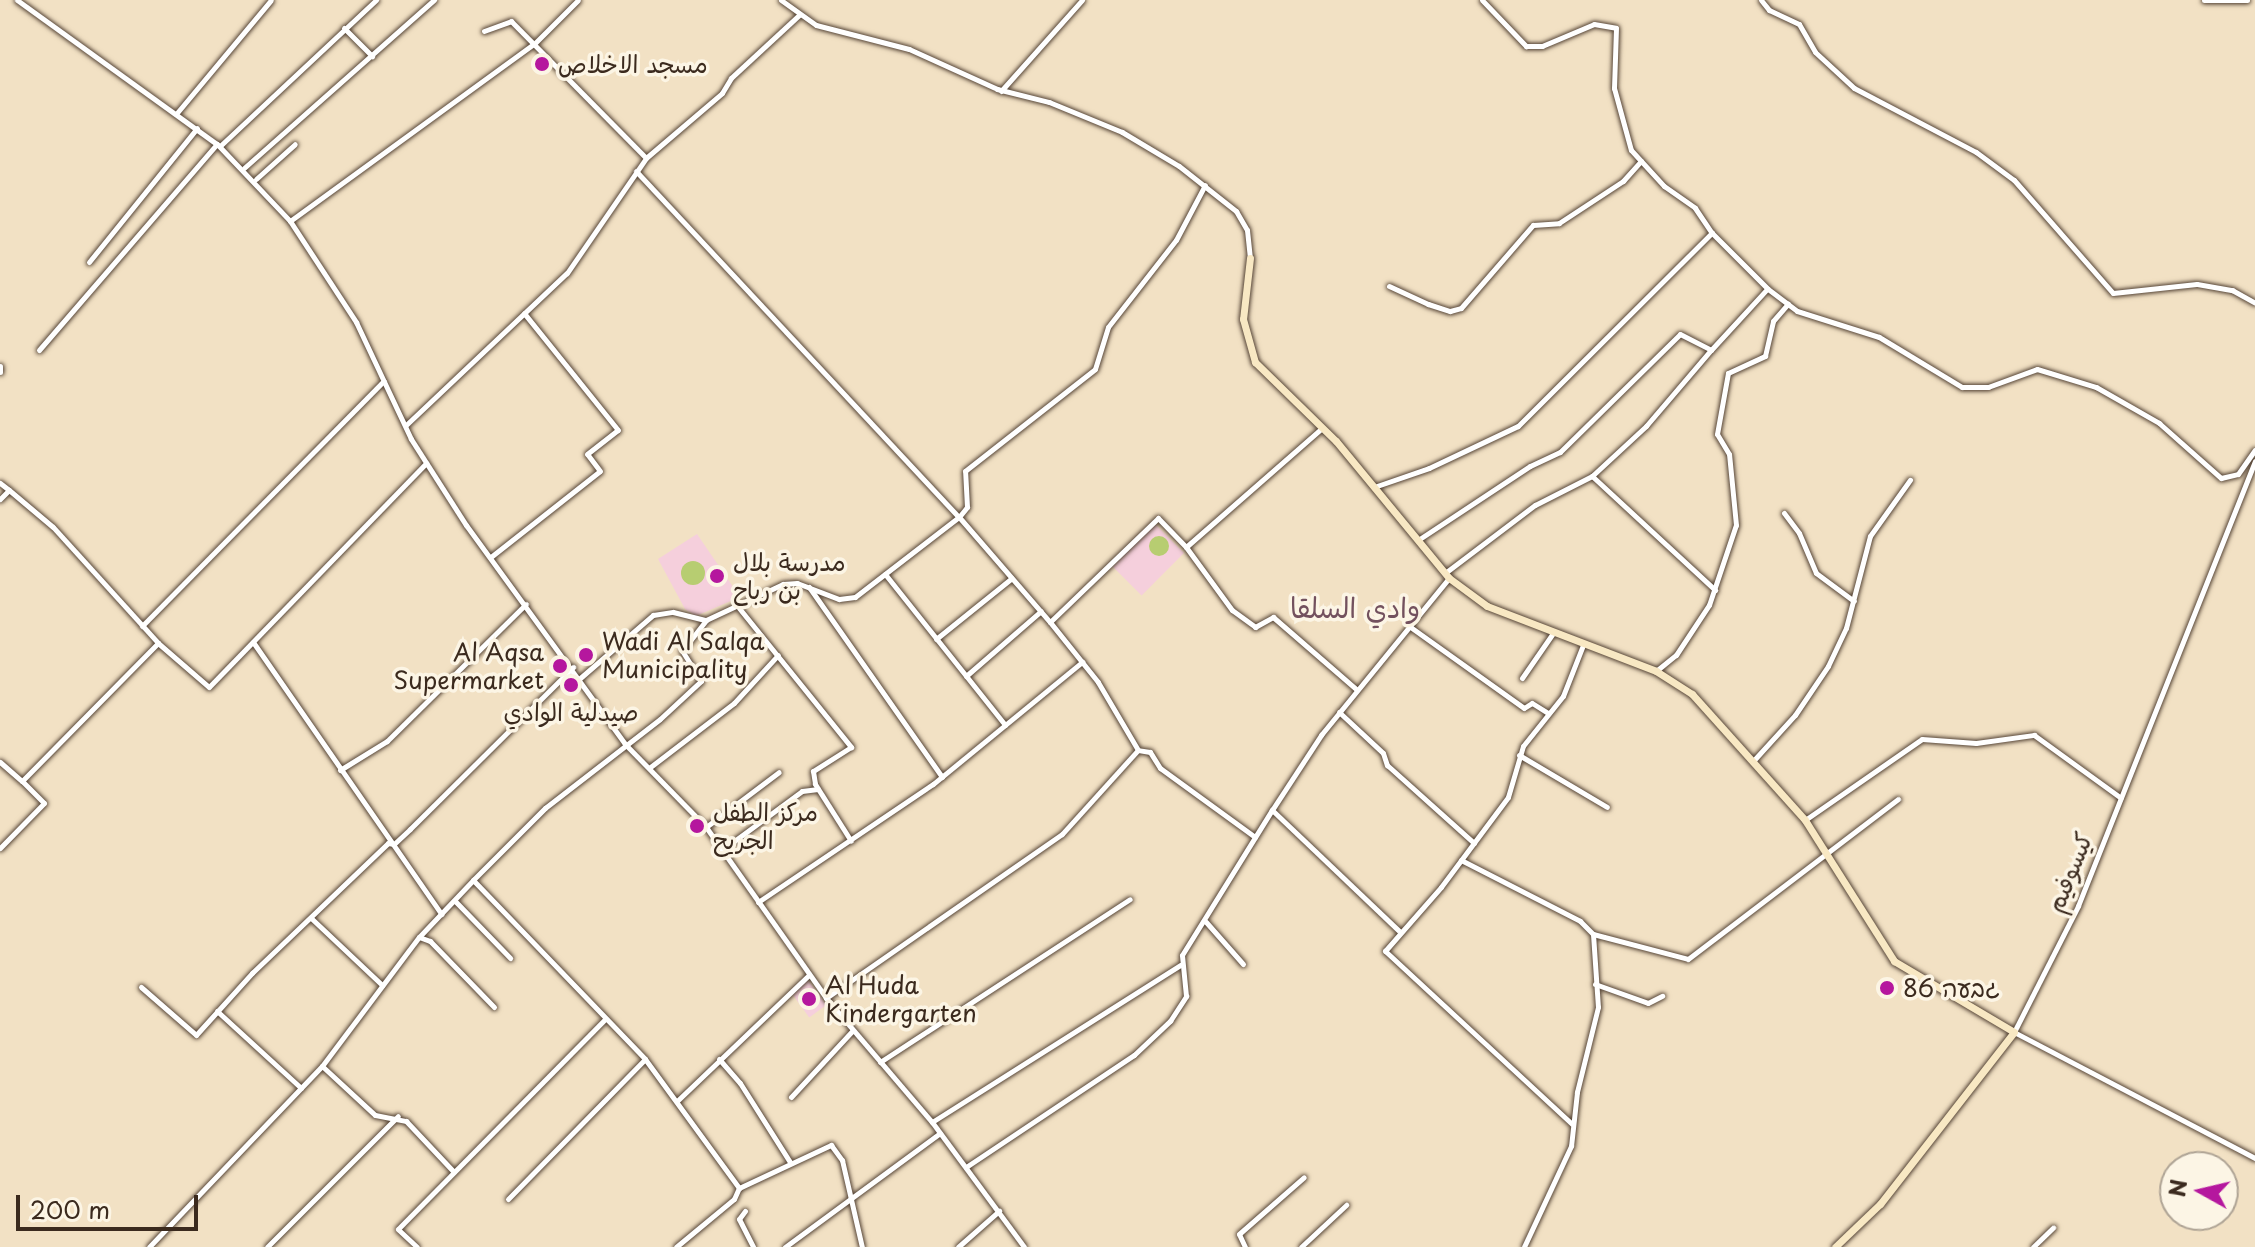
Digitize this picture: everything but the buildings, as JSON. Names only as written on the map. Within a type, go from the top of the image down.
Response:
[{"type":"street","points":[[17,0],[197,128],[256,179],[290,221],[356,322],[426,463],[625,744],[706,827],[826,998],[932,1122],[1024,1247]]},
{"type":"street","points":[[176,114],[271,0]]},
{"type":"street","points":[[39,350],[218,145],[376,0]]},
{"type":"street","points":[[244,168],[434,0]]},
{"type":"street","points":[[290,221],[534,44],[578,0]]},
{"type":"street","points":[[781,0],[799,15],[826,29],[909,49],[1001,91],[1099,121],[1205,185],[1245,224],[1250,258],[1243,309],[1249,351],[1273,384],[1321,429],[1447,576],[1477,601],[1656,671],[1692,694],[1805,820],[1894,961],[2014,1032],[2255,1158]]},
{"type":"street","points":[[1001,91],[1082,0]]},
{"type":"street","points":[[1482,0],[1526,46],[1542,46],[1594,24],[1616,28],[1616,101],[1621,127],[1641,161],[1695,208],[1712,233],[1768,289],[1788,304],[1879,337],[1962,387],[1988,387],[2037,369],[2096,387],[2171,431],[2221,478],[2238,474],[2255,450]]},
{"type":"street","points":[[1761,0],[1769,10],[1799,24],[1815,52],[1854,88],[1976,152],[2014,180],[2113,293],[2197,284],[2232,290],[2255,303]]},
{"type":"street","points":[[2204,0],[2247,0]]},
{"type":"street","points":[[406,425],[593,243],[605,212],[646,158],[722,93],[731,78],[799,15]]},
{"type":"street","points":[[484,31],[511,21],[646,158]]},
{"type":"street","points":[[344,28],[372,56]]},
{"type":"street","points":[[89,262],[197,128]]},
{"type":"street","points":[[256,179],[295,144]]},
{"type":"street","points":[[1389,286],[1439,308],[1461,308],[1533,225],[1559,223],[1623,181],[1641,161]]},
{"type":"street","points":[[636,171],[959,517],[1041,611],[1082,662],[1138,750],[1150,752],[1160,768],[1255,837]]},
{"type":"street","points":[[149,1247],[322,1066],[419,937],[456,902],[473,880],[545,808],[701,681],[682,651],[706,620],[739,608],[746,600],[783,584],[809,587],[847,599],[959,517],[967,507],[965,471],[1095,369],[1108,327],[1176,240],[1205,185]]},
{"type":"street","points":[[1373,487],[1429,468],[1518,426],[1712,233]]},
{"type":"street","points":[[932,1122],[1180,965],[1255,837],[1339,712],[1447,576],[1535,505],[1592,476],[1646,426],[1768,289]]},
{"type":"street","points":[[1656,671],[1693,633],[1715,590],[1736,525],[1729,454],[1717,434],[1728,373],[1765,356],[1773,321],[1788,304]]},
{"type":"street","points":[[492,556],[600,471],[587,454],[618,430],[524,313]]},
{"type":"street","points":[[1418,540],[1530,466],[1560,452],[1680,334],[1711,350]]},
{"type":"street","points":[[142,626],[384,381]]},
{"type":"street","points":[[1186,547],[1321,429]]},
{"type":"street","name":"كيسوفيم","points":[[1835,1247],[1880,1204],[2014,1032],[2078,906],[2255,461]]},
{"type":"street","points":[[0,483],[53,527],[158,643],[209,687],[426,463]]},
{"type":"street","points":[[1592,476],[1715,590]]},
{"type":"street","points":[[1754,760],[1823,675],[1854,601],[1870,536],[1910,480]]},
{"type":"street","points":[[0,499],[9,490]]},
{"type":"street","points":[[1784,513],[1799,533],[1816,573],[1854,601]]},
{"type":"street","points":[[1050,622],[1158,518],[1186,547],[1232,610],[1255,627],[1273,617],[1356,689]]},
{"type":"street","points":[[885,574],[1005,725]]},
{"type":"street","points":[[936,639],[1012,578]]},
{"type":"street","points":[[809,587],[810,595],[942,777]]},
{"type":"street","points":[[340,770],[387,741],[526,604]]},
{"type":"street","points":[[739,608],[851,747],[813,771],[818,789],[851,841]]},
{"type":"street","points":[[966,676],[1041,611]]},
{"type":"street","points":[[579,679],[653,615],[673,612],[706,620]]},
{"type":"street","points":[[1409,626],[1524,708],[1532,703],[1548,713]]},
{"type":"street","points":[[1522,678],[1553,633]]},
{"type":"street","points":[[253,642],[388,843],[441,915]]},
{"type":"street","points":[[22,781],[158,643]]},
{"type":"street","points":[[1572,1124],[1386,954],[1387,943],[1461,860],[1511,792],[1519,755],[1563,696],[1583,645]]},
{"type":"street","points":[[649,768],[734,703],[778,655]]},
{"type":"street","points":[[758,902],[942,777],[1082,662]]},
{"type":"street","points":[[141,987],[196,1035],[311,918],[388,843],[402,837],[573,667]]},
{"type":"street","points":[[1339,712],[1383,753],[1387,765],[1474,843]]},
{"type":"street","points":[[1805,820],[1922,739],[1976,743],[2034,735],[2121,798]]},
{"type":"street","points":[[826,998],[1062,834],[1138,750]]},
{"type":"street","points":[[1519,755],[1607,807]]},
{"type":"street","points":[[0,762],[44,803],[0,848]]},
{"type":"street","points":[[706,827],[779,772]]},
{"type":"street","points":[[722,850],[802,791],[818,789]]},
{"type":"street","points":[[1461,860],[1580,921],[1593,934],[1688,959],[1898,799]]},
{"type":"street","points":[[1272,810],[1399,931]]},
{"type":"street","points":[[473,880],[645,1059],[739,1188]]},
{"type":"street","points":[[880,1062],[1130,899]]},
{"type":"street","points":[[456,902],[510,958]]},
{"type":"street","points":[[311,918],[382,985]]},
{"type":"street","points":[[1206,922],[1243,964]]},
{"type":"street","points":[[1524,1247],[1571,1146],[1572,1124],[1595,1028],[1593,934]]},
{"type":"street","points":[[419,937],[430,941],[494,1007]]},
{"type":"street","points":[[966,1167],[1148,1044],[1186,996],[1180,965]]},
{"type":"street","points":[[677,1101],[809,975]]},
{"type":"street","points":[[1594,983],[1648,1003],[1662,996]]},
{"type":"street","points":[[217,1011],[301,1088]]},
{"type":"street","points":[[417,1247],[398,1229],[605,1019]]},
{"type":"street","points":[[791,1097],[853,1030]]},
{"type":"street","points":[[508,1199],[645,1059]]},
{"type":"street","points":[[719,1059],[740,1083],[790,1162]]},
{"type":"street","points":[[322,1066],[375,1115],[398,1116],[453,1171]]},
{"type":"street","points":[[267,1247],[398,1116]]},
{"type":"street","points":[[785,1247],[940,1133]]},
{"type":"street","points":[[676,1247],[734,1199],[739,1188],[831,1145],[842,1160],[862,1247]]},
{"type":"street","points":[[1245,1247],[1239,1234],[1304,1177]]},
{"type":"street","points":[[1301,1247],[1346,1205]]},
{"type":"street","points":[[745,1211],[739,1219],[753,1247]]},
{"type":"street","points":[[958,1247],[999,1211]]},
{"type":"street","points":[[2033,1247],[2053,1228]]},
{"type":"shaded area","points":[[1155,524],[1184,553],[1142,595],[1113,566]]},
{"type":"shaded area","points":[[697,534],[740,597],[696,616],[685,609],[658,559]]},
{"type":"shaded area","name":"Al Huda Kindergarten","points":[[808,980],[826,1005],[809,1017],[791,992]]},
{"type":"green space","points":[[1159,536],[1166,539],[1169,546],[1166,553],[1159,556],[1152,553],[1149,546],[1152,539]]},
{"type":"green space","points":[[693,561],[702,564],[705,573],[702,582],[693,585],[684,582],[681,573],[684,564]]},
{"type":"place","name":"مسجد الاخلاص","points":[[542,64]]},
{"type":"place","name":"مدرسة بلال بن رباح","points":[[717,576]]},
{"type":"place","name":"Wadi Al Salqa Municipality","points":[[586,655]]},
{"type":"place","name":"Al Aqsa Supermarket","points":[[560,666]]},
{"type":"place","name":"صيدلية الوادي","points":[[571,685]]},
{"type":"place","name":"مركز الطفل الجريح","points":[[697,826]]},
{"type":"place","name":"גבעה 86","points":[[1887,988]]},
{"type":"place","name":"Al Huda Kindergarten","points":[[809,999]]},
{"type":"district","name":"وادي السلقا","points":[[1355,607]]}]
